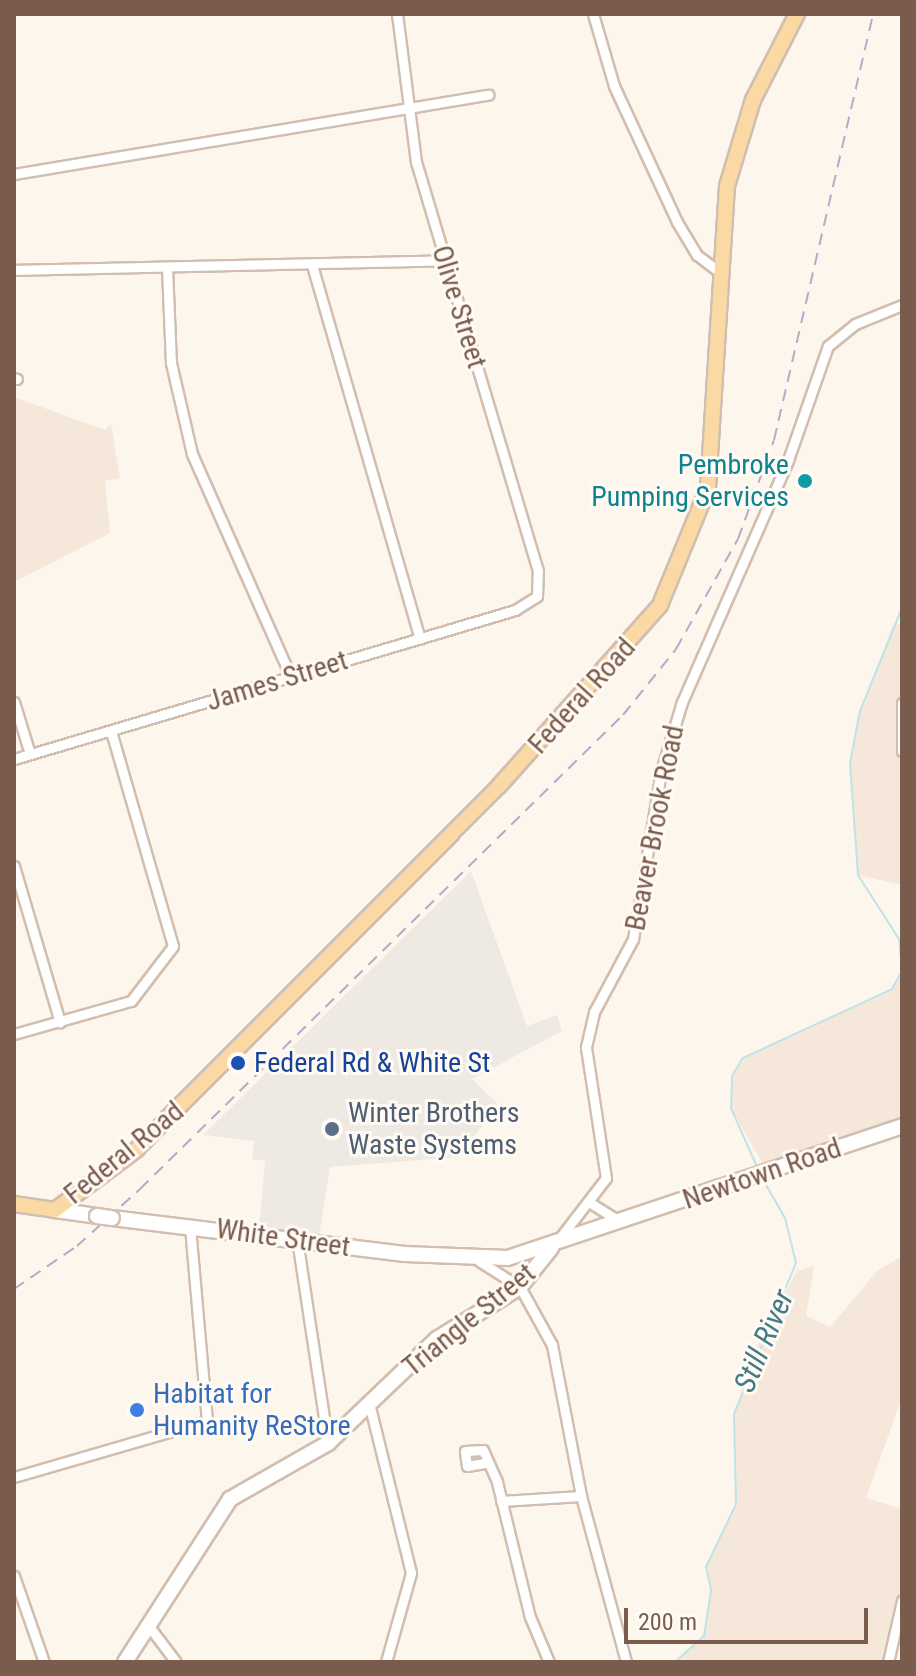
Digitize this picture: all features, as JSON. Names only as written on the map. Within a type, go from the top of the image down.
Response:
[{"type":"main road","name":"Federal Road","points":[[55,1210],[137,1149],[234,1056],[499,786],[660,605],[708,488],[717,270],[739,139],[797,14]]},
{"type":"main road","name":"Newtown Road","points":[[551,1248],[902,1126]]},
{"type":"main road","name":"White Street","points":[[14,1204],[476,1260],[551,1248]]},
{"type":"main road","name":"Triangle Street","points":[[125,1662],[230,1499],[328,1443],[370,1407],[437,1339],[520,1287],[551,1248]]},
{"type":"street","name":"Olive Street","points":[[397,14],[406,108],[444,260],[538,571],[537,596]]},
{"type":"street","points":[[593,14],[614,86],[677,222],[697,255],[717,270]]},
{"type":"street","points":[[14,174],[488,95]]},
{"type":"street","points":[[14,270],[444,260]]},
{"type":"street","points":[[312,265],[420,639]]},
{"type":"street","points":[[167,268],[171,363],[192,454],[291,677]]},
{"type":"street","name":"Beaver Brook Road","points":[[551,1248],[592,1204],[608,1162],[586,1068],[589,1027],[633,939],[672,730],[788,460],[828,346],[855,324],[902,305]]},
{"type":"street","name":"James Street","points":[[14,759],[420,639],[537,596]]},
{"type":"street","points":[[14,702],[30,754]]},
{"type":"street","points":[[902,703],[902,751]]},
{"type":"street","points":[[14,1034],[131,1001],[166,964],[171,926],[111,731]]},
{"type":"street","points":[[14,866],[60,1022]]},
{"type":"street","points":[[592,1204],[622,1223]]},
{"type":"street","points":[[14,1477],[207,1421],[190,1225]]},
{"type":"street","points":[[297,1239],[328,1443]]},
{"type":"street","points":[[476,1260],[520,1287],[552,1345],[581,1496],[626,1662]]},
{"type":"street","points":[[370,1407],[411,1573],[386,1662]]},
{"type":"street","points":[[484,1463],[501,1501],[549,1662]]},
{"type":"street","points":[[501,1501],[581,1496]]},
{"type":"street","points":[[14,1576],[44,1662]]},
{"type":"street","points":[[902,1601],[888,1659],[902,1656]]},
{"type":"street","points":[[148,1625],[176,1662]]},
{"type":"shaded area","points":[[14,397],[105,430],[111,424],[120,478],[105,481],[110,533],[14,582]]},
{"type":"shaded area","points":[[902,624],[902,885],[858,875],[850,763],[860,711],[893,625]]},
{"type":"shaded area","points":[[471,871],[527,1026],[557,1015],[562,1031],[472,1079],[498,1104],[459,1157],[330,1167],[319,1237],[259,1227],[265,1161],[252,1159],[254,1141],[203,1135]]},
{"type":"shaded area","points":[[902,971],[902,1119],[764,1166],[731,1108],[732,1076],[743,1058],[892,989]]},
{"type":"shaded area","points":[[902,1234],[902,1397],[866,1498],[902,1509],[902,1587],[885,1655],[881,1662],[675,1662],[704,1636],[711,1590],[706,1567],[736,1504],[734,1414],[759,1341],[797,1271],[814,1266],[806,1316],[830,1327],[878,1270],[901,1257]]},
{"type":"waterway","name":"Still River","points":[[902,608],[860,711],[850,763],[858,875],[899,939],[902,968]]},
{"type":"waterway","name":"Still River","points":[[758,1169],[731,1108],[732,1076],[743,1058],[892,989],[902,971]]},
{"type":"waterway","name":"Still River","points":[[675,1662],[704,1636],[711,1590],[706,1567],[736,1504],[734,1414],[796,1263],[785,1218],[762,1178]]},
{"type":"railway","points":[[14,1289],[77,1246],[140,1189],[623,715],[676,649],[738,539],[774,440],[873,14]]},
{"type":"place","name":"Pembroke Pumping Services","points":[[805,481]]},
{"type":"place","name":"Federal Rd & White St","points":[[238,1063]]},
{"type":"place","name":"Winter Brothers Waste Systems","points":[[332,1129]]},
{"type":"place","name":"Habitat for Humanity ReStore","points":[[137,1410]]}]
